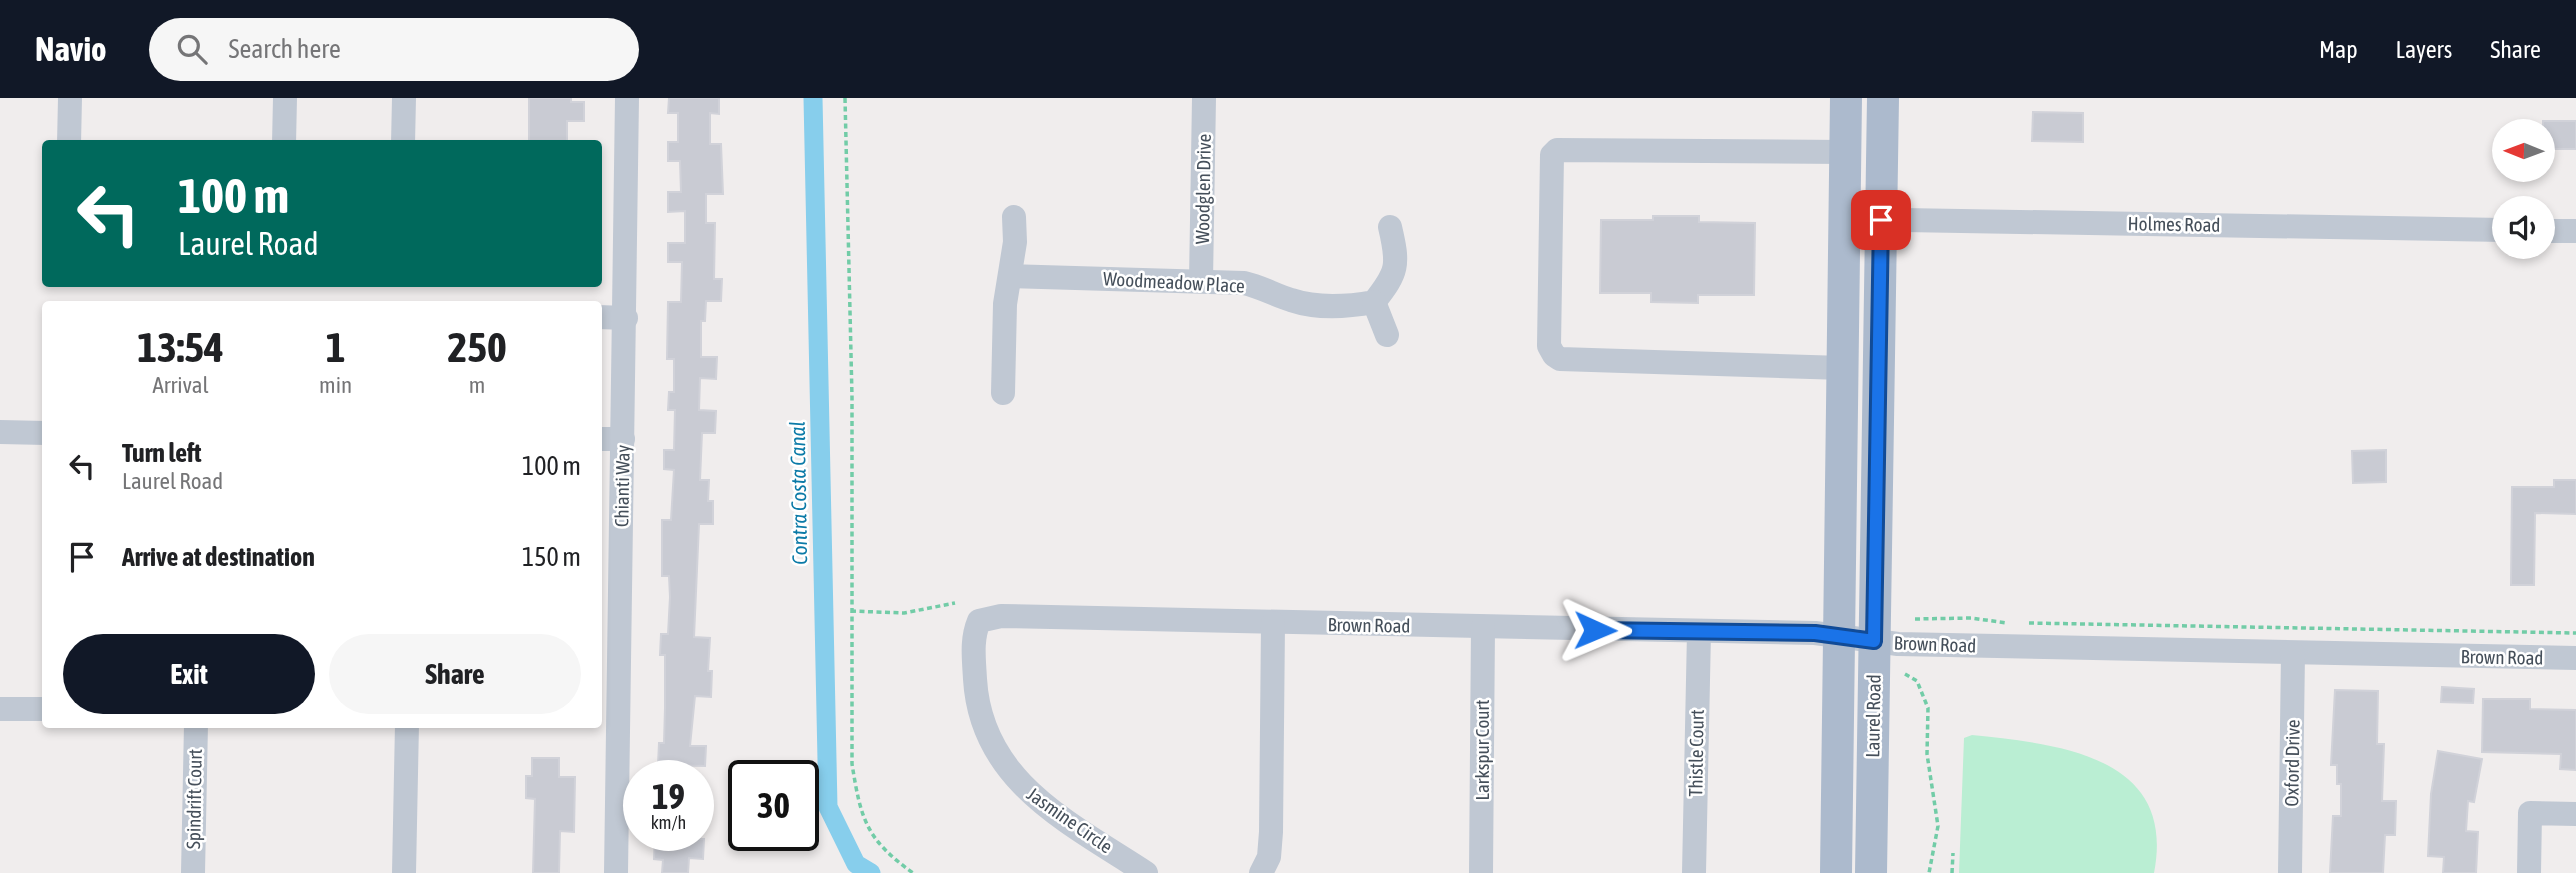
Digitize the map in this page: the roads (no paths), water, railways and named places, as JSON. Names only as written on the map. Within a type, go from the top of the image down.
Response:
[{"type":"main road","name":"Laurel Road","points":[[1836,873],[1846,98]]},
{"type":"main road","name":"Laurel Road","points":[[1871,873],[1883,98]]},
{"type":"street","points":[[69,140],[70,98]]},
{"type":"street","points":[[284,140],[285,98]]},
{"type":"street","points":[[403,140],[404,98]]},
{"type":"street","name":"Chianti Way","points":[[616,873],[608,720],[623,439],[627,98]]},
{"type":"street","name":"Woodglen Drive","points":[[1201,281],[1204,98]]},
{"type":"street","points":[[1843,368],[1560,359],[1549,346],[1549,318],[1552,155],[1557,150],[1845,152]]},
{"type":"street","points":[[1003,393],[1005,304],[1011,276],[1014,217]]},
{"type":"street","name":"Holmes Road","points":[[1844,219],[2492,230]]},
{"type":"street","points":[[1387,335],[1374,302],[1393,278],[1396,252],[1390,227]]},
{"type":"street","points":[[2555,231],[2576,231]]},
{"type":"street","name":"Woodmeadow Place","points":[[1011,276],[1201,281],[1264,287],[1305,305],[1344,307],[1374,302]]},
{"type":"street","points":[[602,317],[626,318]]},
{"type":"street","points":[[0,432],[42,433]]},
{"type":"street","points":[[602,439],[623,439]]},
{"type":"street","name":"Brown Road","points":[[1001,617],[1699,632],[1838,636],[1874,641],[2576,658]]},
{"type":"street","name":"Jasmine Circle","points":[[1001,617],[979,621],[974,634],[976,701],[990,740],[1007,769],[1026,792],[1146,873]]},
{"type":"street","points":[[1261,873],[1269,857],[1271,832],[1272,623]]},
{"type":"street","name":"Larkspur Court","points":[[1481,873],[1483,627]]},
{"type":"street","name":"Thistle Court","points":[[1694,873],[1699,632]]},
{"type":"street","name":"Oxford Drive","points":[[2290,873],[2293,653]]},
{"type":"street","points":[[0,709],[42,709]]},
{"type":"street","name":"Spindrift Court","points":[[193,873],[196,728]]},
{"type":"street","points":[[404,873],[407,728]]},
{"type":"street","points":[[2529,873],[2530,813],[2576,814]]},
{"type":"waterway","name":"Contra Costa Canal","points":[[813,98],[828,807],[856,864],[871,873]]}]
